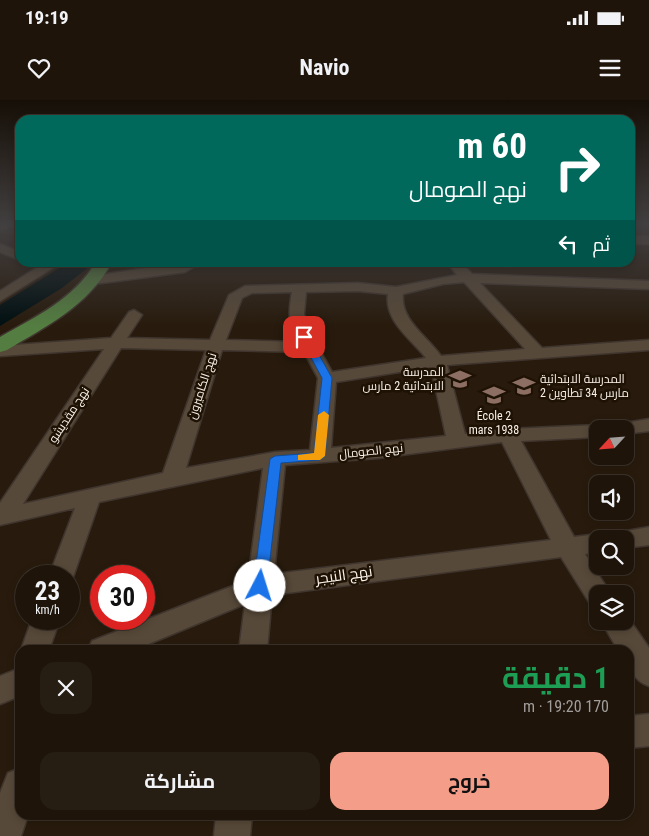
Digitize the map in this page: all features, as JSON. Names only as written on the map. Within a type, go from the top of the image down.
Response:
[{"type":"main road","points":[[0,346],[74,299],[100,270]]},
{"type":"street","points":[[0,297],[43,267]]},
{"type":"street","points":[[100,270],[187,267]]},
{"type":"street","points":[[457,267],[539,354]]},
{"type":"street","points":[[320,456],[327,378],[309,347],[296,314],[300,288],[358,287],[396,291],[443,280],[466,278],[647,288]]},
{"type":"street","name":"نهج الكاميرون","points":[[172,478],[216,344],[236,295],[250,289],[300,288]]},
{"type":"street","points":[[396,291],[393,300],[397,314],[437,362],[457,442]]},
{"type":"street","name":"نهج مقديشو","points":[[2,517],[134,315]]},
{"type":"street","points":[[0,351],[115,343],[309,347]]},
{"type":"street","points":[[327,378],[437,362],[649,346]]},
{"type":"street","points":[[634,427],[649,425]]},
{"type":"street","name":"نهج الصومال","points":[[2,517],[172,478],[275,459],[457,442],[508,435],[589,431]]},
{"type":"street","points":[[508,435],[567,547],[592,585]]},
{"type":"street","points":[[254,645],[275,459]]},
{"type":"street","points":[[66,565],[90,497]]},
{"type":"street","points":[[634,538],[649,536]]},
{"type":"street","name":"نهج النيجر","points":[[114,645],[260,586],[589,544]]},
{"type":"street","points":[[37,645],[42,630]]},
{"type":"street","points":[[621,630],[631,645]]},
{"type":"street","points":[[634,650],[649,673]]},
{"type":"street","points":[[0,690],[15,684]]},
{"type":"street","points":[[634,732],[649,730]]},
{"type":"street","points":[[3,836],[15,800]]},
{"type":"street","points":[[232,836],[234,820]]},
{"type":"shaded area","points":[[61,267],[89,267],[62,288],[0,326],[0,305]]},
{"type":"slow traffic","points":[[302,457],[320,456],[324,415]]},
{"type":"place","name":"المدرسة الابتدائية 2 مارس","points":[[460,379]]},
{"type":"place","name":"المدرسة الابتدائية 2 مارس 34 تطاوين","points":[[524,386]]},
{"type":"place","name":"École 2 mars 1938","points":[[494,395]]},
{"type":"route","points":[[260,586],[275,459],[320,456],[327,378],[304,337]]}]
